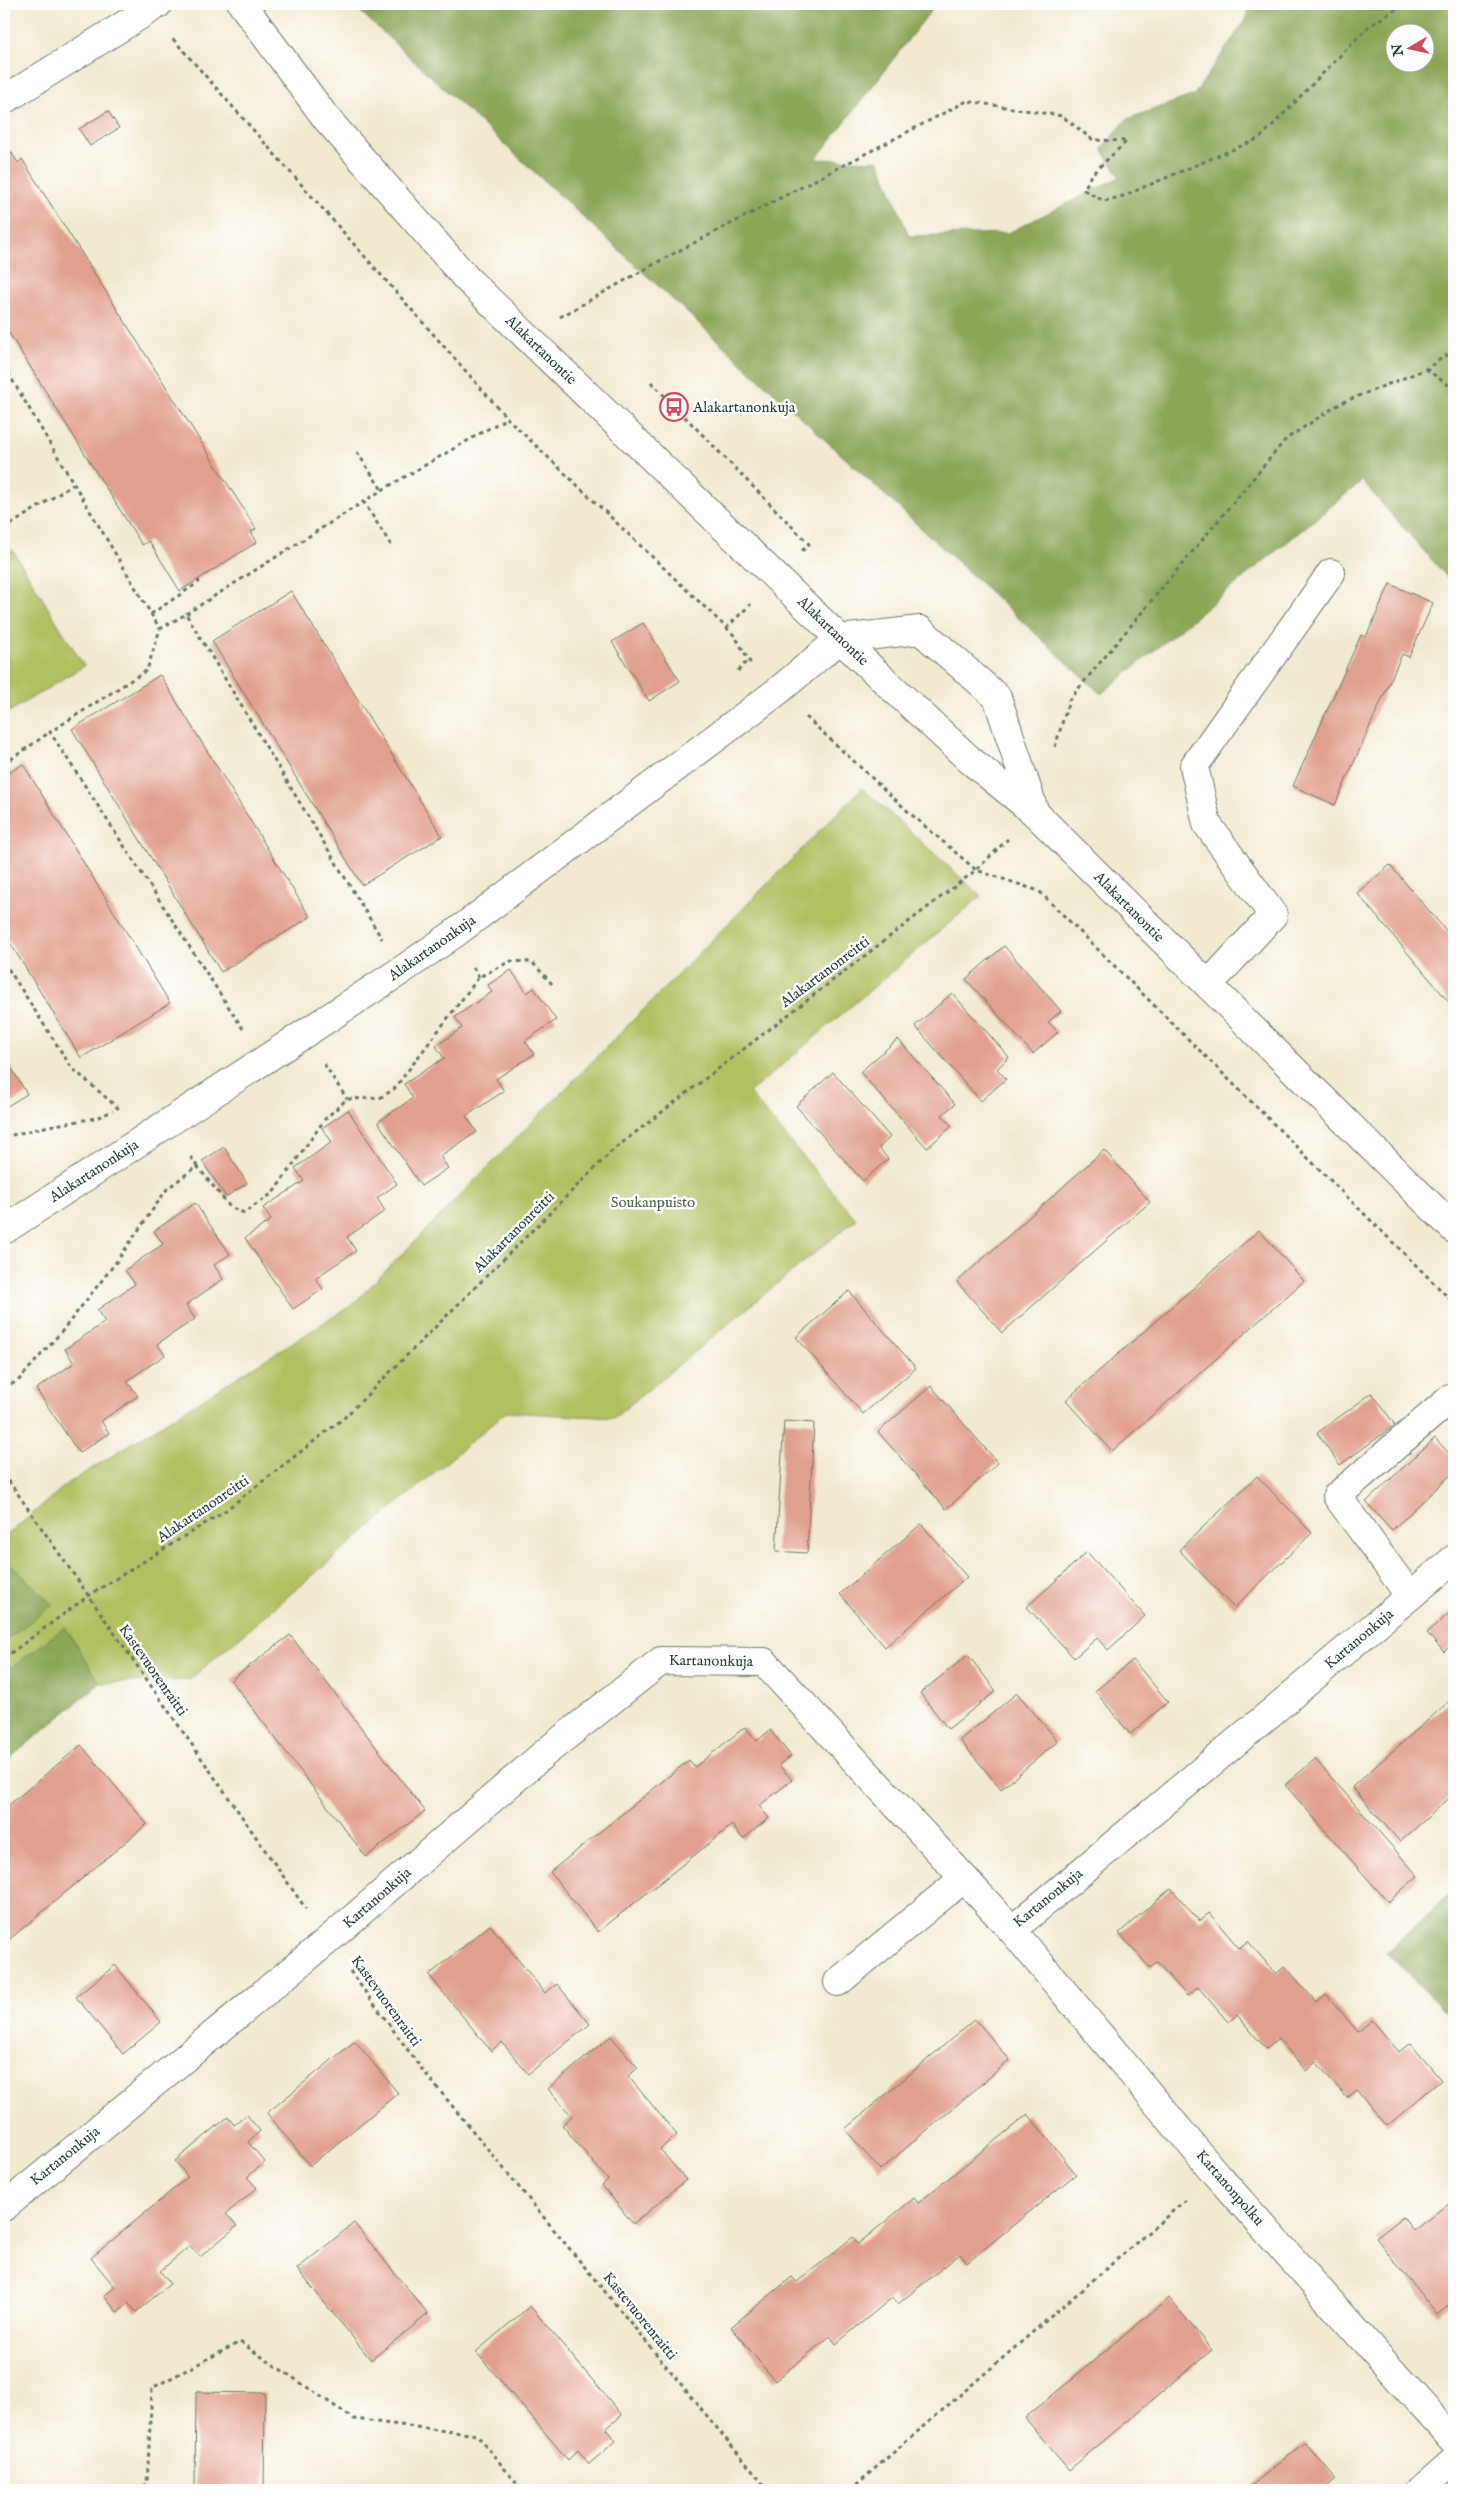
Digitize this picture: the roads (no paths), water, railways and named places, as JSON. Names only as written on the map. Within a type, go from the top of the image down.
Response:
[{"type":"street","name":"Alakartanontie","points":[[242,4],[326,118],[467,279],[840,639],[970,760],[1035,813],[1454,1229]]},
{"type":"street","points":[[4,100],[153,7]]},
{"type":"street","points":[[1208,985],[1273,915],[1207,824],[1194,766],[1331,573]]},
{"type":"street","points":[[840,639],[920,630],[997,697],[1035,813]]},
{"type":"street","name":"Alakartanonkuja","points":[[4,1230],[402,970],[454,934],[778,691],[840,639]]},
{"type":"street","points":[[1410,1596],[1337,1496],[1450,1399]]},
{"type":"street","name":"Kartanonkuja","points":[[4,2207],[327,1941],[546,1752],[661,1661],[764,1662],[1012,1930],[1454,1559]]},
{"type":"street","points":[[838,1982],[964,1878]]},
{"type":"street","name":"Kartanonpolku","points":[[1012,1930],[1216,2174],[1454,2441]]},
{"type":"street","points":[[1420,2490],[1454,2460]]},
{"type":"place","name":"Alakartanonkuja","points":[[674,407]]},
{"type":"park label","name":"Soukanpuisto","points":[[653,1202]]}]
